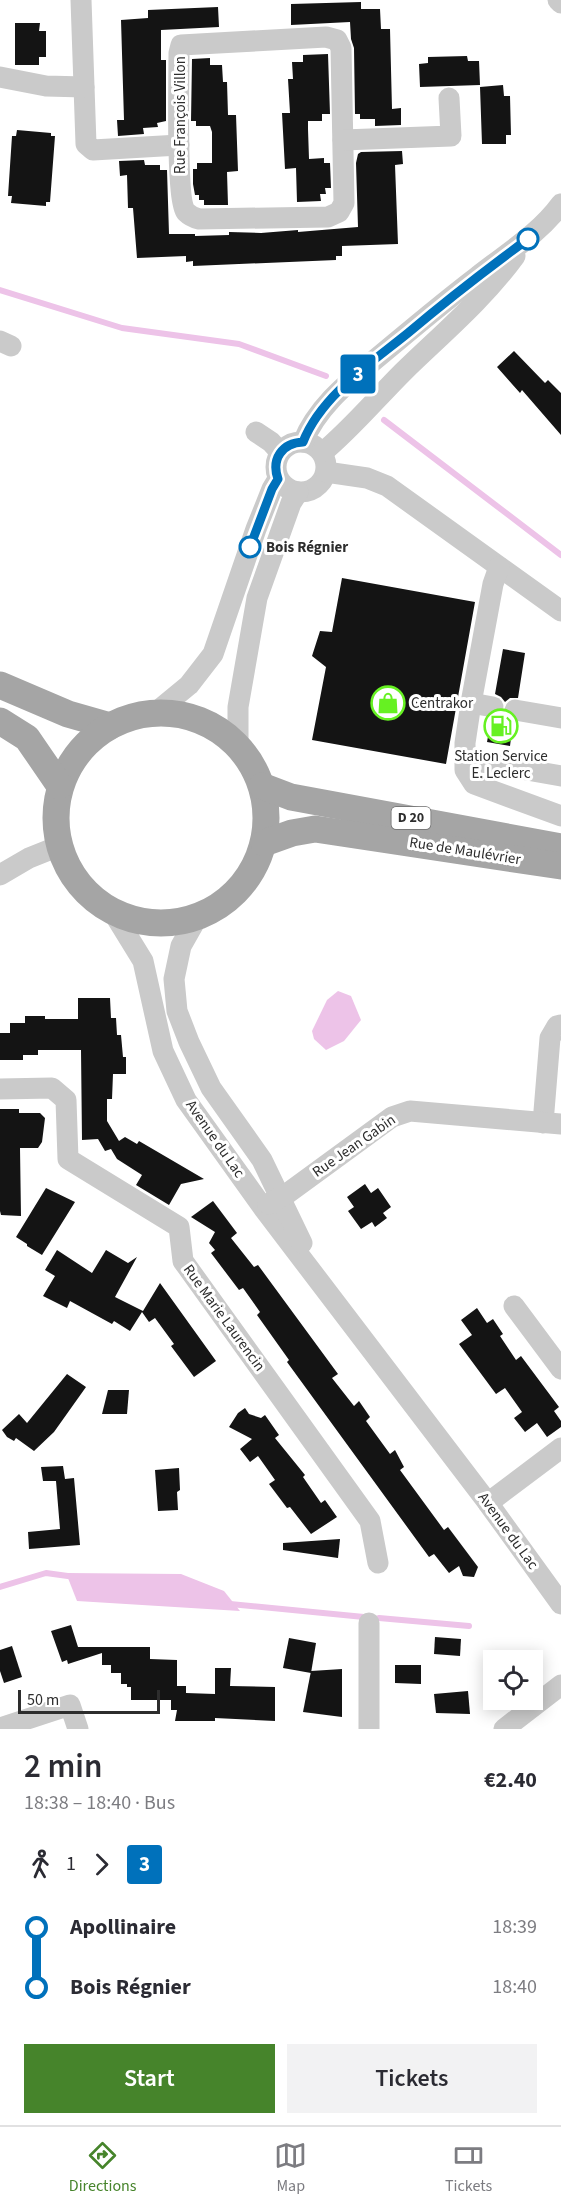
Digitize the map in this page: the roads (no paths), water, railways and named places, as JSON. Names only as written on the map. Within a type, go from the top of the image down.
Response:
[{"type":"main road","points":[[0,685],[68,714],[110,726]]},
{"type":"main road","points":[[155,713],[186,716],[214,727],[238,746],[252,765],[262,786],[266,809],[264,843],[250,874],[228,900],[198,916],[165,923],[130,918],[98,903],[74,878],[59,846],[56,816],[60,786],[72,762],[88,741],[110,726],[132,717],[155,713]]},
{"type":"main road","points":[[0,722],[27,738],[60,786]]},
{"type":"main road","name":"Rue de Maulévrier","points":[[262,786],[291,797],[561,847]]},
{"type":"main road","name":"Rue de Maulévrier","points":[[264,843],[292,833],[315,829],[561,866]]},
{"type":"street","points":[[81,0],[86,144],[93,150],[179,145]]},
{"type":"street","name":"Rue François Villon","points":[[326,37],[337,40],[341,48],[343,140],[344,203],[339,212],[328,217],[199,219],[187,213],[182,201],[179,145],[179,53],[181,45],[326,37]]},
{"type":"street","points":[[0,77],[46,86],[84,87]]},
{"type":"street","points":[[343,140],[450,136],[449,98]]},
{"type":"street","points":[[303,442],[308,429],[326,405],[354,378],[477,276],[528,239],[559,211]]},
{"type":"street","points":[[238,746],[238,707],[257,598],[291,503],[304,491],[323,480],[324,463],[405,371],[498,279],[528,239]]},
{"type":"street","points":[[256,432],[271,442],[280,452]]},
{"type":"street","points":[[304,491],[288,489],[278,479],[275,465],[280,452],[294,442],[310,444],[324,463],[387,486],[561,611]]},
{"type":"street","points":[[155,713],[189,685],[213,654],[256,529],[278,479]]},
{"type":"street","points":[[499,567],[471,703],[465,743],[465,770],[474,784],[561,816]]},
{"type":"street","points":[[471,703],[493,707]]},
{"type":"street","points":[[516,710],[561,718]]},
{"type":"street","points":[[465,759],[561,776]]},
{"type":"street","points":[[0,875],[28,858],[59,846]]},
{"type":"street","name":"Avenue du Lac","points":[[111,909],[143,961],[164,1051],[186,1100],[271,1202],[366,1345],[488,1503],[561,1604]]},
{"type":"street","name":"Avenue du Lac","points":[[198,916],[181,946],[174,979],[177,1011],[211,1088],[262,1160],[271,1202]]},
{"type":"street","points":[[552,1123],[550,1038],[557,1026],[561,1025]]},
{"type":"street","name":"Rue Marie Laurencin","points":[[0,1089],[52,1088],[66,1100],[68,1159],[178,1227],[183,1261],[370,1521],[378,1563]]},
{"type":"street","name":"Rue Jean Gabin","points":[[271,1202],[392,1117],[410,1111],[552,1123]]},
{"type":"street","points":[[514,1306],[561,1369]]},
{"type":"street","points":[[488,1503],[561,1448]]},
{"type":"street","points":[[369,1623],[369,1729]]},
{"type":"street","points":[[504,1729],[561,1685]]},
{"type":"street","points":[[0,1728],[70,1705],[78,1729]]},
{"type":"waterway","points":[[0,290],[122,328],[239,344],[326,376]]},
{"type":"waterway","points":[[384,420],[561,555]]},
{"type":"waterway","points":[[0,1587],[46,1573],[75,1577]]},
{"type":"waterway","points":[[230,1604],[364,1617]]},
{"type":"waterway","points":[[379,1618],[469,1626]]},
{"type":"place","name":"Bois Régnier","points":[[250,547]]},
{"type":"place","name":"Centrakor","points":[[388,703]]},
{"type":"place","name":"Station Service E. Leclerc","points":[[501,726]]}]
